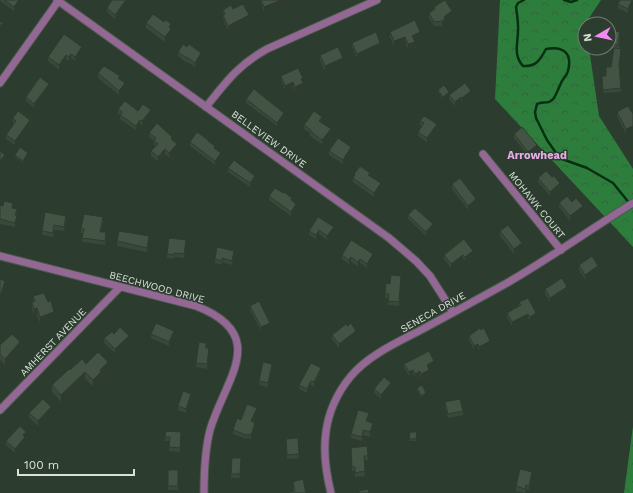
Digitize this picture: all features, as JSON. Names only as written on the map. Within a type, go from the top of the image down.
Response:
[{"type":"street","points":[[0,83],[58,0]]},
{"type":"street","name":"BELLEVIEW DRIVE","points":[[58,0],[389,238],[404,250],[430,276],[453,312]]},
{"type":"street","points":[[206,107],[233,74],[252,58],[267,49],[377,0]]},
{"type":"street","name":"MOHAWK COURT","points":[[483,154],[561,250]]},
{"type":"street","name":"SENECA DRIVE","points":[[331,493],[325,464],[325,435],[328,420],[333,404],[342,389],[362,364],[507,283],[633,203]]},
{"type":"street","name":"BEECHWOOD DRIVE","points":[[0,256],[196,306],[205,309],[226,322],[235,336],[238,360],[210,430],[204,463],[204,493]]},
{"type":"street","name":"AMHERST AVENUE","points":[[0,410],[120,287]]},
{"type":"green space","points":[[500,0],[601,0],[590,16],[577,16],[577,56],[590,56],[599,116],[633,169],[633,247],[495,99]]},
{"type":"green space","points":[[633,426],[633,493],[624,493]]},
{"type":"building","points":[[4,0],[19,0],[14,7]]},
{"type":"building","points":[[112,0],[126,0],[115,15],[107,8]]},
{"type":"building","points":[[261,0],[281,0],[264,7]]},
{"type":"building","points":[[445,0],[452,11],[445,16],[444,20],[434,22],[429,13],[435,9],[434,7]]},
{"type":"building","points":[[620,0],[632,0],[628,9],[618,4]]},
{"type":"building","points":[[243,4],[249,15],[228,26],[223,15],[225,14],[223,10],[231,5],[233,9]]},
{"type":"building","points":[[153,14],[164,22],[166,20],[171,24],[169,27],[171,29],[165,37],[146,23]]},
{"type":"building","points":[[415,20],[420,32],[412,36],[415,42],[408,44],[405,37],[394,41],[390,32]]},
{"type":"building","points":[[617,31],[620,32],[617,45]]},
{"type":"building","points":[[376,32],[380,43],[357,54],[352,43]]},
{"type":"building","points":[[64,34],[82,47],[75,57],[71,54],[69,57],[66,55],[59,65],[48,57]]},
{"type":"building","points":[[183,44],[187,47],[189,44],[201,53],[195,63],[178,52]]},
{"type":"building","points":[[338,47],[343,58],[325,66],[320,55]]},
{"type":"building","points":[[617,48],[621,49],[619,65],[621,88],[603,90],[602,76],[606,76],[606,67],[611,67],[613,56],[617,56]]},
{"type":"building","points":[[104,66],[120,76],[118,78],[125,83],[119,91],[98,73]]},
{"type":"building","points":[[298,68],[303,78],[301,79],[303,83],[295,87],[293,82],[285,86],[281,76]]},
{"type":"building","points":[[40,77],[49,84],[34,104],[26,97]]},
{"type":"building","points":[[465,83],[471,91],[455,102],[449,95]]},
{"type":"building","points":[[444,85],[449,92],[443,97],[438,90]]},
{"type":"building","points":[[254,89],[284,113],[277,123],[246,99]]},
{"type":"building","points":[[125,101],[138,111],[143,104],[151,110],[136,126],[120,115],[122,112],[118,109]]},
{"type":"building","points":[[628,106],[633,114],[633,126],[626,129],[617,112]]},
{"type":"building","points":[[18,111],[30,120],[15,141],[6,135],[16,121],[13,118]]},
{"type":"building","points":[[314,111],[322,117],[319,121],[331,129],[322,140],[304,125]]},
{"type":"building","points":[[424,116],[437,124],[427,138],[418,132],[424,123],[420,121]]},
{"type":"building","points":[[157,123],[172,137],[171,139],[177,144],[169,153],[165,149],[158,157],[151,151],[158,144],[154,141],[156,138],[149,133]]},
{"type":"building","points":[[522,127],[537,145],[528,152],[514,134]]},
{"type":"building","points":[[197,132],[215,146],[214,148],[221,153],[215,161],[190,142]]},
{"type":"building","points":[[338,138],[351,147],[343,160],[329,151]]},
{"type":"building","points":[[20,147],[28,153],[23,161],[15,155]]},
{"type":"building","points":[[0,151],[5,155],[0,161]]},
{"type":"building","points":[[234,160],[255,176],[250,183],[228,168]]},
{"type":"building","points":[[360,166],[370,173],[368,175],[381,183],[374,193],[353,178]]},
{"type":"building","points":[[546,171],[552,177],[554,176],[560,183],[550,192],[538,178]]},
{"type":"building","points":[[460,178],[476,199],[468,206],[452,184]]},
{"type":"building","points":[[275,188],[292,198],[291,200],[296,204],[291,212],[269,196]]},
{"type":"building","points":[[567,196],[572,202],[576,198],[583,206],[570,216],[559,203]]},
{"type":"building","points":[[4,201],[13,203],[12,208],[17,209],[15,223],[0,219],[0,205],[3,206]]},
{"type":"building","points":[[415,208],[433,224],[426,232],[408,215]]},
{"type":"building","points":[[45,212],[66,216],[64,227],[54,225],[53,233],[42,231]]},
{"type":"building","points":[[84,214],[103,217],[100,232],[106,232],[105,241],[82,238],[84,229],[81,229]]},
{"type":"building","points":[[318,217],[334,227],[327,236],[319,230],[316,235],[309,231]]},
{"type":"building","points":[[508,225],[522,243],[514,249],[500,231]]},
{"type":"building","points":[[119,231],[149,236],[147,248],[117,241]]},
{"type":"building","points":[[169,238],[186,240],[184,254],[167,254]]},
{"type":"building","points":[[464,239],[473,251],[465,257],[463,255],[451,264],[444,255]]},
{"type":"building","points":[[351,240],[373,254],[367,264],[360,259],[358,262],[351,257],[349,260],[342,255]]},
{"type":"building","points":[[217,247],[234,251],[232,261],[222,258],[222,261],[215,259]]},
{"type":"building","points":[[592,256],[598,266],[585,275],[579,265]]},
{"type":"building","points":[[391,275],[401,276],[399,302],[388,301],[389,294],[385,294],[386,283],[390,284]]},
{"type":"building","points":[[562,278],[567,287],[550,298],[545,289]]},
{"type":"building","points":[[0,279],[5,281],[0,297]]},
{"type":"building","points":[[44,293],[48,302],[51,301],[54,312],[40,317],[37,308],[34,309],[32,302],[35,301],[33,296]]},
{"type":"building","points":[[528,298],[536,313],[530,317],[528,314],[512,322],[507,313],[521,305],[519,302]]},
{"type":"building","points":[[259,301],[270,323],[261,327],[250,306]]},
{"type":"building","points":[[156,323],[174,331],[169,342],[151,334]]},
{"type":"building","points":[[351,323],[356,331],[339,344],[332,335],[346,324],[348,326]]},
{"type":"building","points":[[120,327],[129,336],[115,349],[104,338],[112,332],[114,334]]},
{"type":"building","points":[[480,328],[481,330],[484,328],[490,341],[479,347],[478,344],[474,346],[469,336]]},
{"type":"building","points":[[12,334],[20,342],[5,359],[0,354],[0,345]]},
{"type":"building","points":[[199,342],[206,343],[206,348],[209,348],[207,364],[196,363]]},
{"type":"building","points":[[429,351],[434,361],[427,365],[429,370],[421,374],[420,371],[415,374],[413,370],[409,372],[404,364]]},
{"type":"building","points":[[98,352],[108,362],[100,370],[101,372],[93,380],[85,372],[61,395],[52,385],[82,359],[86,364]]},
{"type":"building","points":[[263,362],[272,364],[268,383],[259,381]]},
{"type":"building","points":[[311,363],[321,368],[314,382],[311,381],[307,389],[299,385]]},
{"type":"building","points":[[384,377],[391,383],[381,395],[374,389]]},
{"type":"building","points":[[422,385],[426,393],[421,396],[417,388]]},
{"type":"building","points":[[183,391],[191,394],[186,409],[178,406]]},
{"type":"building","points":[[43,399],[51,407],[38,421],[29,413]]},
{"type":"building","points":[[460,399],[463,411],[448,414],[445,402]]},
{"type":"building","points":[[247,404],[257,408],[251,421],[255,423],[251,435],[246,435],[233,430],[237,418],[241,420]]},
{"type":"building","points":[[358,410],[369,413],[366,421],[373,423],[370,432],[363,430],[362,437],[351,434]]},
{"type":"building","points":[[20,426],[26,432],[23,435],[25,437],[15,449],[6,441]]},
{"type":"building","points":[[166,431],[181,432],[180,448],[169,447],[170,437],[165,437]]},
{"type":"building","points":[[410,432],[417,432],[416,439],[409,439]]},
{"type":"building","points":[[298,438],[299,454],[287,455],[286,439]]},
{"type":"building","points":[[367,446],[368,456],[364,456],[365,471],[355,473],[355,467],[352,467],[351,448]]},
{"type":"building","points":[[232,458],[241,458],[240,474],[231,474]]},
{"type":"building","points":[[520,469],[532,472],[529,486],[526,485],[525,489],[516,486]]},
{"type":"building","points":[[168,470],[178,470],[178,486],[168,486]]},
{"type":"building","points":[[303,479],[306,493],[289,493],[295,491],[293,482]]},
{"type":"building","points":[[368,489],[369,493],[359,493],[359,491]]},
{"type":"waterway","points":[[524,0],[518,3],[516,7],[518,19],[517,52],[523,66],[534,64],[542,56],[546,49],[552,48],[557,48],[565,52],[569,59],[568,72],[554,98],[548,102],[537,104],[535,112],[536,118],[547,140],[562,159],[587,168],[613,183],[630,204]]},
{"type":"waterway","points":[[564,0],[571,2],[577,0]]},
{"type":"district","name":"Arrowhead","points":[[537,155]]}]
